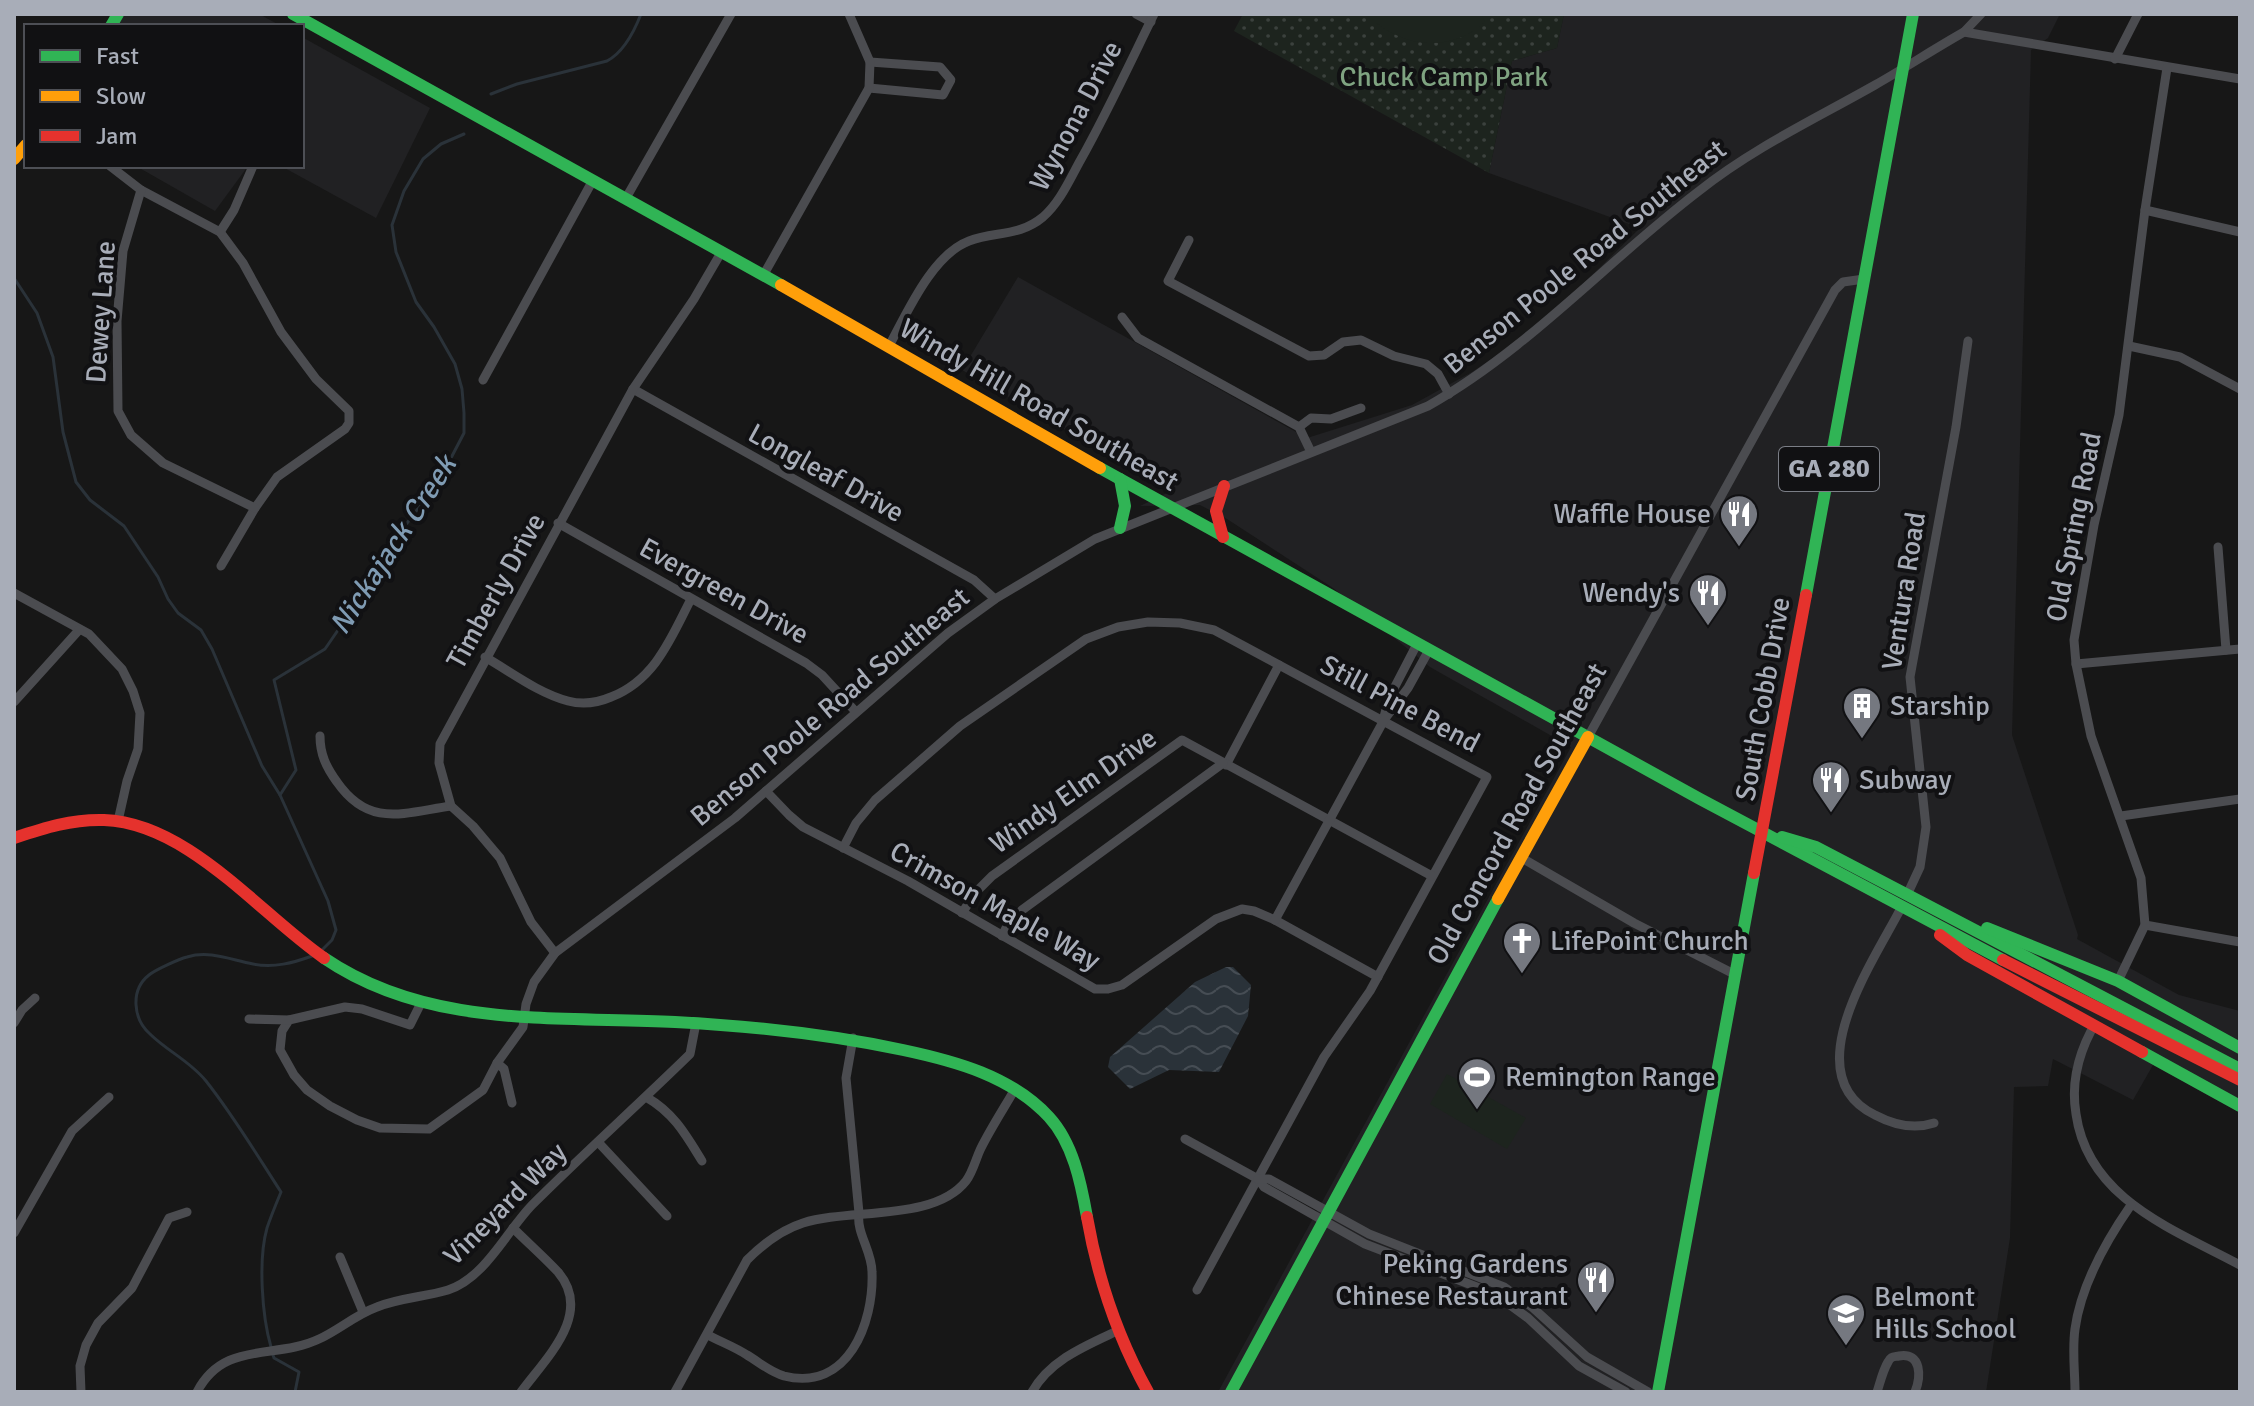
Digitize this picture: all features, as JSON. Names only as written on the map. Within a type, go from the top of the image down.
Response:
[{"type":"main road","name":"South Cobb Drive","points":[[1658,1392],[1913,14]]},
{"type":"main road","name":"Windy Hill Road Southeast","points":[[299,20],[764,274],[1169,508],[1423,647],[1914,915],[2240,1080]]},
{"type":"main road","points":[[1120,479],[1125,506],[1120,528]]},
{"type":"main road","points":[[1223,537],[1214,511],[1224,486]]},
{"type":"main road","name":"Old Concord Road Southeast","points":[[1231,1392],[1588,737]]},
{"type":"main road","points":[[14,838],[58,822],[118,821],[155,831],[182,843],[333,964],[362,980],[421,1003],[468,1013],[525,1017],[789,1028],[853,1038],[973,1067],[1015,1089],[1049,1114],[1071,1152],[1082,1190],[1096,1267],[1117,1331],[1148,1392]]},
{"type":"main road","name":"Windy Hill Road Southeast","points":[[1763,832],[1816,847],[2240,1069]]},
{"type":"main road","name":"Windy Hill Road Southeast","points":[[1914,915],[1967,955],[2240,1106]]},
{"type":"main road","name":"Windy Hill Road Southeast","points":[[1958,920],[2007,935],[2118,981],[2240,1048]]},
{"type":"street","points":[[626,198],[731,14]]},
{"type":"street","points":[[764,274],[869,88],[870,62],[849,14]]},
{"type":"street","points":[[1136,14],[1152,18]]},
{"type":"street","points":[[1903,69],[1964,32],[1981,14]]},
{"type":"street","points":[[2115,59],[2138,14]]},
{"type":"street","name":"Wynona Drive","points":[[889,346],[931,271],[954,248],[970,240],[1020,230],[1041,218],[1057,203],[1098,130],[1152,18]]},
{"type":"street","points":[[1964,32],[2240,79]]},
{"type":"street","points":[[869,88],[943,95],[951,80],[940,67],[870,62]]},
{"type":"street","name":"Old Spring Road","points":[[2145,925],[2141,878],[2091,736],[2074,640],[2079,602],[2119,415],[2167,68]]},
{"type":"street","name":"Benson Poole Road Southeast","points":[[289,1020],[282,1031],[280,1050],[307,1090],[330,1106],[380,1128],[429,1129],[483,1090],[497,1063],[523,1027],[526,1004],[534,982],[555,953],[735,818],[931,647],[995,599],[1054,562],[1120,528],[1428,406],[1449,394],[1497,363],[1625,250],[1701,189],[1782,136],[1903,69]]},
{"type":"street","points":[[113,168],[141,190],[220,232],[243,263],[281,332],[316,379],[346,407],[350,417],[339,435],[277,477],[221,566]]},
{"type":"street","points":[[220,232],[240,198],[252,168]]},
{"type":"street","points":[[483,380],[593,180]]},
{"type":"street","name":"Dewey Lane","points":[[141,190],[123,251],[117,321],[118,411],[131,435],[163,463],[255,508]]},
{"type":"street","points":[[2145,210],[2240,232]]},
{"type":"street","points":[[1189,240],[1168,281],[1309,356],[1324,355],[1337,344],[1357,340],[1394,356],[1423,362],[1438,374],[1449,394]]},
{"type":"street","name":"Timberly Drive","points":[[451,806],[439,763],[440,744],[633,389],[694,299],[722,251]]},
{"type":"street","name":"Old Concord Road Southeast","points":[[1588,737],[1835,290],[1843,282],[1864,279]]},
{"type":"street","points":[[1122,317],[1138,338],[1299,427],[1311,452]]},
{"type":"street","name":"Ventura Road","points":[[1907,895],[1920,867],[1926,827],[1910,677],[1956,427],[1968,341]]},
{"type":"street","points":[[2129,346],[2180,357],[2240,389]]},
{"type":"street","name":"Longleaf Drive","points":[[633,389],[974,580],[995,599]]},
{"type":"street","points":[[1299,427],[1311,418],[1331,419],[1361,408]]},
{"type":"street","name":"Evergreen Drive","points":[[558,523],[806,663],[822,675],[856,712]]},
{"type":"street","points":[[2218,547],[2226,650]]},
{"type":"street","points":[[14,593],[79,630],[106,650],[122,669],[140,713],[138,749],[118,821]]},
{"type":"street","points":[[485,657],[556,697],[582,703],[596,702],[634,686],[654,667],[691,599]]},
{"type":"street","name":"Still Pine Bend","points":[[843,848],[856,823],[875,800],[960,726],[1094,635],[1134,624],[1180,623],[1214,630],[1487,777],[1378,977],[1324,1057],[1197,1290]]},
{"type":"street","points":[[14,702],[79,630]]},
{"type":"street","points":[[1275,920],[1384,720],[1389,698],[1423,647]]},
{"type":"street","points":[[2076,664],[2240,649]]},
{"type":"street","points":[[1002,936],[1008,924],[1022,910],[1224,764],[1279,665]]},
{"type":"street","points":[[320,736],[322,758],[328,769],[350,799],[367,811],[389,815],[451,806],[473,826],[500,858],[531,922],[555,953]]},
{"type":"street","name":"Windy Elm Drive","points":[[962,913],[992,876],[1182,740],[1432,876]]},
{"type":"street","name":"Crimson Maple Way","points":[[766,791],[796,822],[1088,986],[1102,990],[1116,988],[1229,912],[1248,910],[1275,920],[1378,977]]},
{"type":"street","points":[[2121,816],[2240,799]]},
{"type":"street","points":[[1520,857],[1634,923],[1736,975]]},
{"type":"street","points":[[1901,908],[1857,991],[1842,1039],[1839,1067],[1847,1089],[1856,1102],[1870,1113],[1910,1127],[1934,1123]]},
{"type":"street","points":[[2118,981],[2145,925],[2240,942]]},
{"type":"street","points":[[14,1023],[35,998]]},
{"type":"street","points":[[249,1019],[289,1020],[345,1007],[362,1009],[410,1025],[421,1003]]},
{"type":"street","name":"Vineyard Way","points":[[197,1392],[205,1377],[221,1362],[318,1340],[363,1312],[449,1290],[465,1282],[530,1208],[690,1054],[696,1023]]},
{"type":"street","points":[[2091,1031],[2081,1053],[2075,1080],[2074,1106],[2079,1132],[2097,1170],[2131,1205],[2240,1265]]},
{"type":"street","points":[[708,1335],[782,1375],[808,1377],[837,1366],[862,1334],[872,1295],[872,1268],[870,1254],[857,1224],[859,1213],[846,1078],[853,1038]]},
{"type":"street","points":[[497,1063],[504,1069],[512,1103]]},
{"type":"street","points":[[675,1392],[747,1260],[767,1242],[803,1223],[927,1206],[948,1196],[966,1181],[1015,1089]]},
{"type":"street","points":[[14,1233],[72,1131],[109,1097]]},
{"type":"street","points":[[646,1097],[666,1109],[702,1161]]},
{"type":"street","points":[[1185,1139],[1258,1179],[1264,1187],[1290,1196],[1372,1247],[1502,1299],[1528,1318],[1579,1366],[1626,1392]]},
{"type":"street","points":[[598,1142],[667,1216]]},
{"type":"street","points":[[2075,1392],[2075,1331],[2080,1305],[2089,1280],[2131,1205]]},
{"type":"street","points":[[81,1392],[80,1366],[86,1345],[98,1323],[132,1288],[169,1218],[187,1212]]},
{"type":"street","points":[[1326,1217],[1504,1287],[1532,1307],[1587,1357],[1648,1392]]},
{"type":"street","points":[[513,1228],[560,1274],[570,1292],[572,1309],[563,1334],[521,1392]]},
{"type":"street","points":[[340,1257],[363,1312]]},
{"type":"street","points":[[1032,1392],[1039,1380],[1061,1359],[1117,1331]]},
{"type":"street","points":[[1877,1392],[1888,1362],[1893,1356],[1906,1355],[1919,1367],[1915,1392]]},
{"type":"shaded area","points":[[124,14],[259,14],[277,24],[118,24]]},
{"type":"shaded area","points":[[1564,14],[2060,14],[2048,38],[2031,50],[2012,735],[2077,939],[2179,995],[2240,1011],[2240,1113],[2153,1065],[2133,1100],[2053,1059],[2048,1086],[2014,1087],[2010,1238],[1986,1392],[1218,1392],[1571,747],[1430,667],[1333,588],[1227,519],[1200,505],[1140,506],[1171,491],[962,370],[1018,277],[1307,438],[1412,405],[1472,372],[1540,326],[1640,228],[1489,173],[1512,61],[1557,48]]},
{"type":"shaded area","points":[[304,38],[430,108],[376,218],[285,168],[304,168]]},
{"type":"shaded area","points":[[140,168],[247,168],[215,211]]},
{"type":"green space","name":"Chuck Camp Park","points":[[1243,14],[1564,14],[1557,48],[1512,61],[1489,173],[1234,31]]},
{"type":"green space","points":[[1367,14],[1481,14],[1485,22],[1456,39],[1425,43],[1394,34]]},
{"type":"green space","name":"Remington Range","points":[[1447,1074],[1526,1118],[1507,1149],[1430,1104]]},
{"type":"water","points":[[1226,967],[1233,967],[1251,985],[1248,1016],[1219,1072],[1169,1070],[1130,1089],[1108,1067],[1110,1057],[1195,982]]},
{"type":"waterway","name":"Nickajack Creek","points":[[491,94],[517,84],[607,61],[623,47],[641,14]]},
{"type":"waterway","name":"Nickajack Creek","points":[[280,795],[296,770],[274,680],[325,649],[398,543],[401,531],[439,481],[464,433],[462,389],[455,364],[416,302],[396,252],[392,225],[404,191],[423,159],[441,144],[464,134]]},
{"type":"waterway","points":[[14,278],[37,313],[53,357],[63,432],[76,482],[90,500],[124,526],[178,613],[201,630],[212,649],[262,766],[280,795],[328,901],[336,930],[332,940],[322,950]]},
{"type":"waterway","name":"Nickajack Creek","points":[[271,1347],[263,1304],[263,1256],[267,1228],[281,1192],[206,1081],[144,1028],[137,1013],[136,996],[149,975],[187,957],[212,955],[268,965],[291,963],[312,956]]},
{"type":"waterway","name":"Nickajack Creek","points":[[273,1355],[299,1372],[295,1392]]},
{"type":"traffic: fast","points":[[112,24],[118,14]]},
{"type":"traffic: fast","points":[[293,14],[781,285]]},
{"type":"traffic: fast","points":[[1806,595],[1913,14]]},
{"type":"traffic: fast","points":[[1100,468],[1700,799],[2003,960]]},
{"type":"traffic: fast","points":[[1120,479],[1125,506],[1120,528]]},
{"type":"traffic: fast","points":[[1782,837],[1816,847],[2240,1069]]},
{"type":"traffic: fast","points":[[1658,1392],[1754,873]]},
{"type":"traffic: fast","points":[[1231,1392],[1498,899]]},
{"type":"traffic: fast","points":[[1987,928],[2118,981],[2240,1048]]},
{"type":"traffic: fast","points":[[324,958],[364,981],[406,997],[449,1008],[539,1018],[675,1022],[789,1032],[875,1044],[962,1065],[1017,1091],[1049,1117],[1070,1151],[1087,1217]]},
{"type":"traffic: fast","points":[[2142,1052],[2240,1106]]},
{"type":"traffic: slow","points":[[14,159],[24,147]]},
{"type":"traffic: slow","points":[[781,285],[1100,468]]},
{"type":"traffic: slow","points":[[1498,899],[1588,737]]},
{"type":"traffic: jam","points":[[1223,537],[1216,511],[1224,486]]},
{"type":"traffic: jam","points":[[1754,873],[1806,595]]},
{"type":"traffic: jam","points":[[14,838],[69,823],[104,820],[135,825],[165,836],[221,873],[324,958]]},
{"type":"traffic: jam","points":[[1940,935],[1967,955],[2142,1052]]},
{"type":"traffic: jam","points":[[2003,960],[2240,1080]]},
{"type":"traffic: jam","points":[[1087,1217],[1110,1307],[1148,1392]]},
{"type":"place","name":"Waffle House","points":[[1739,548]]},
{"type":"place","name":"Wendy's","points":[[1708,627]]},
{"type":"place","name":"Starship","points":[[1862,740]]},
{"type":"place","name":"Subway","points":[[1831,814]]},
{"type":"place","name":"LifePoint Church","points":[[1522,975]]},
{"type":"place","name":"Remington Range","points":[[1477,1111]]},
{"type":"place","name":"Peking Gardens Chinese Restaurant","points":[[1596,1314]]},
{"type":"place","name":"Belmont Hills School","points":[[1846,1347]]}]
